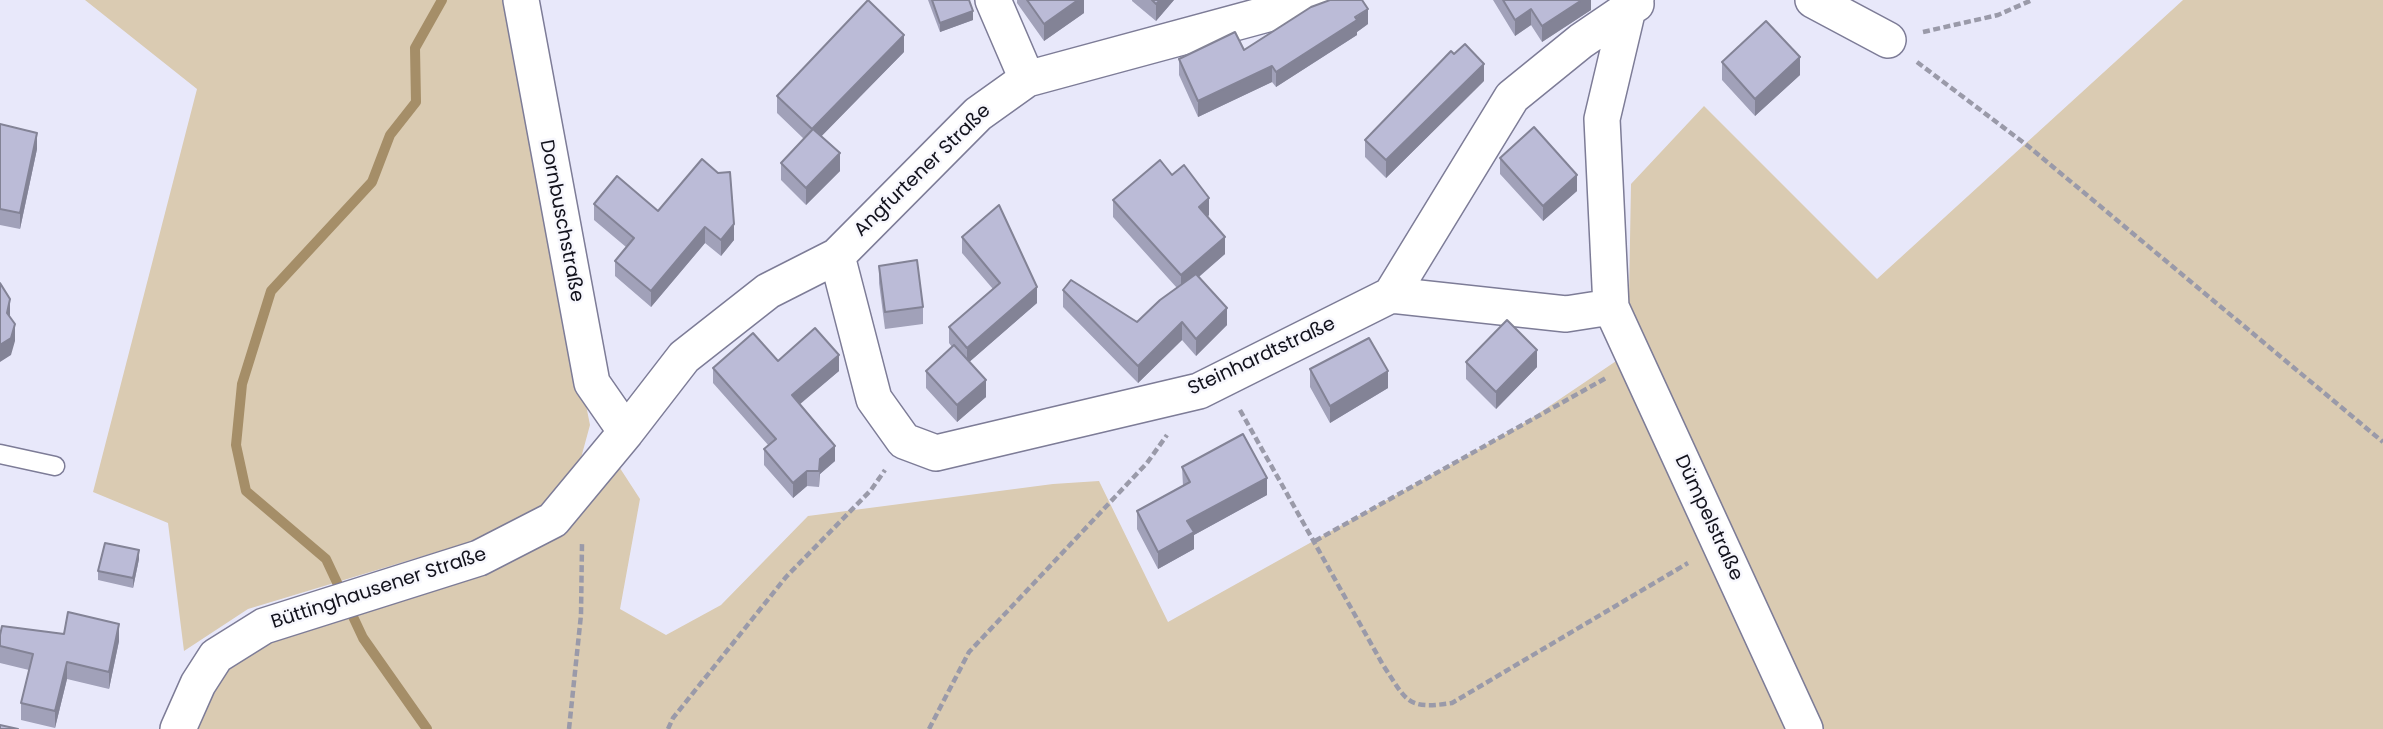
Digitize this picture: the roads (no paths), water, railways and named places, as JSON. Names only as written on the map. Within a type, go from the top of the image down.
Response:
[{"type":"street","name":"Dornbuschstraße","points":[[521,0],[592,383],[626,432]]},
{"type":"street","points":[[993,0],[1027,79]]},
{"type":"street","name":"Angfurtener Straße","points":[[626,432],[684,357],[768,291],[837,256],[978,114],[1027,79],[1319,0]]},
{"type":"street","points":[[1813,0],[1888,40]]},
{"type":"street","points":[[1611,307],[1566,314],[1391,295],[1512,97],[1581,41],[1635,3]]},
{"type":"street","name":"Dümpelstraße","points":[[1635,3],[1602,119],[1611,307],[1805,729]]},
{"type":"street","name":"Steinhardtstraße","points":[[837,256],[874,399],[904,441],[936,453],[1210,385],[1391,295]]},
{"type":"street","name":"Büttinghausener Straße","points":[[178,729],[198,684],[216,656],[264,626],[479,558],[553,520],[626,432]]},
{"type":"lane","points":[[0,454],[55,466]]},
{"type":"waterway","points":[[427,729],[363,638],[326,559],[246,491],[236,445],[242,384],[271,291],[372,182],[390,135],[416,102],[415,48],[442,0]]}]
